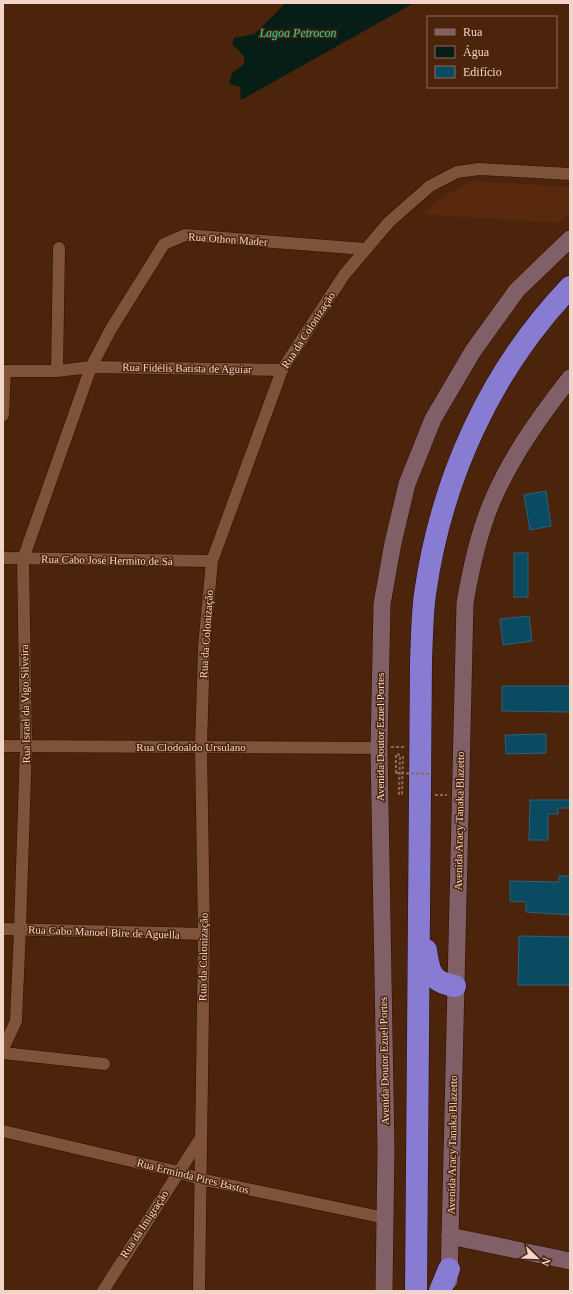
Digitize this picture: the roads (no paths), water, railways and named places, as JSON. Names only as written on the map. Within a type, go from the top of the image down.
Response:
[{"type":"highway","points":[[416,1291],[418,905],[421,661],[424,610],[432,558],[442,512],[453,477],[467,443],[501,376],[542,318],[570,287]]},
{"type":"highway","points":[[418,905],[431,974],[443,984],[455,986]]},
{"type":"highway","points":[[440,1291],[449,1269]]},
{"type":"main road","name":"Avenida Doutor Ezuel Portes","points":[[384,1291],[386,1150],[379,748],[382,604],[393,543],[407,484],[433,419],[473,351],[517,290],[570,239]]},
{"type":"main road","name":"Avenida Aracy Tanaka Blazetto","points":[[449,1291],[465,603],[473,560],[494,498],[523,443],[570,378]]},
{"type":"main road","points":[[450,1236],[570,1261]]},
{"type":"street","name":"Rua da Colonização","points":[[199,1291],[204,934],[201,747],[204,647],[212,561],[282,370],[344,275],[389,222],[430,186],[457,172],[479,169],[570,174]]},
{"type":"street","name":"Rua Othon Mader","points":[[91,367],[111,329],[164,244],[185,235],[365,249]]},
{"type":"street","points":[[57,371],[59,248]]},
{"type":"street","name":"Rua Fidélis Batista de Aguiar","points":[[4,371],[57,371],[91,367],[282,370]]},
{"type":"street","name":"Rua Israel da Vigo Silveira","points":[[3,1049],[16,1021],[20,929],[26,746],[23,559],[91,367]]},
{"type":"street","points":[[3,415],[4,371]]},
{"type":"street","name":"Rua Cabo José Hermito de Sá","points":[[3,558],[212,561]]},
{"type":"street","name":"Rua Clodoaldo Ursulano","points":[[3,746],[379,748]]},
{"type":"street","name":"Rua Cabo Manoel Bire de Aguella","points":[[3,929],[204,934]]},
{"type":"street","points":[[3,1053],[104,1064]]},
{"type":"street","name":"Rua Erminda Pires Bastos","points":[[3,1131],[178,1172],[200,1179],[384,1218]]},
{"type":"street","name":"Rua da Imigração","points":[[103,1291],[200,1139]]},
{"type":"water","name":"Lagoa Petrocon","points":[[285,3],[414,3],[241,100],[240,87],[229,84],[232,73],[244,64],[244,56],[232,44],[234,38],[254,34]]}]
